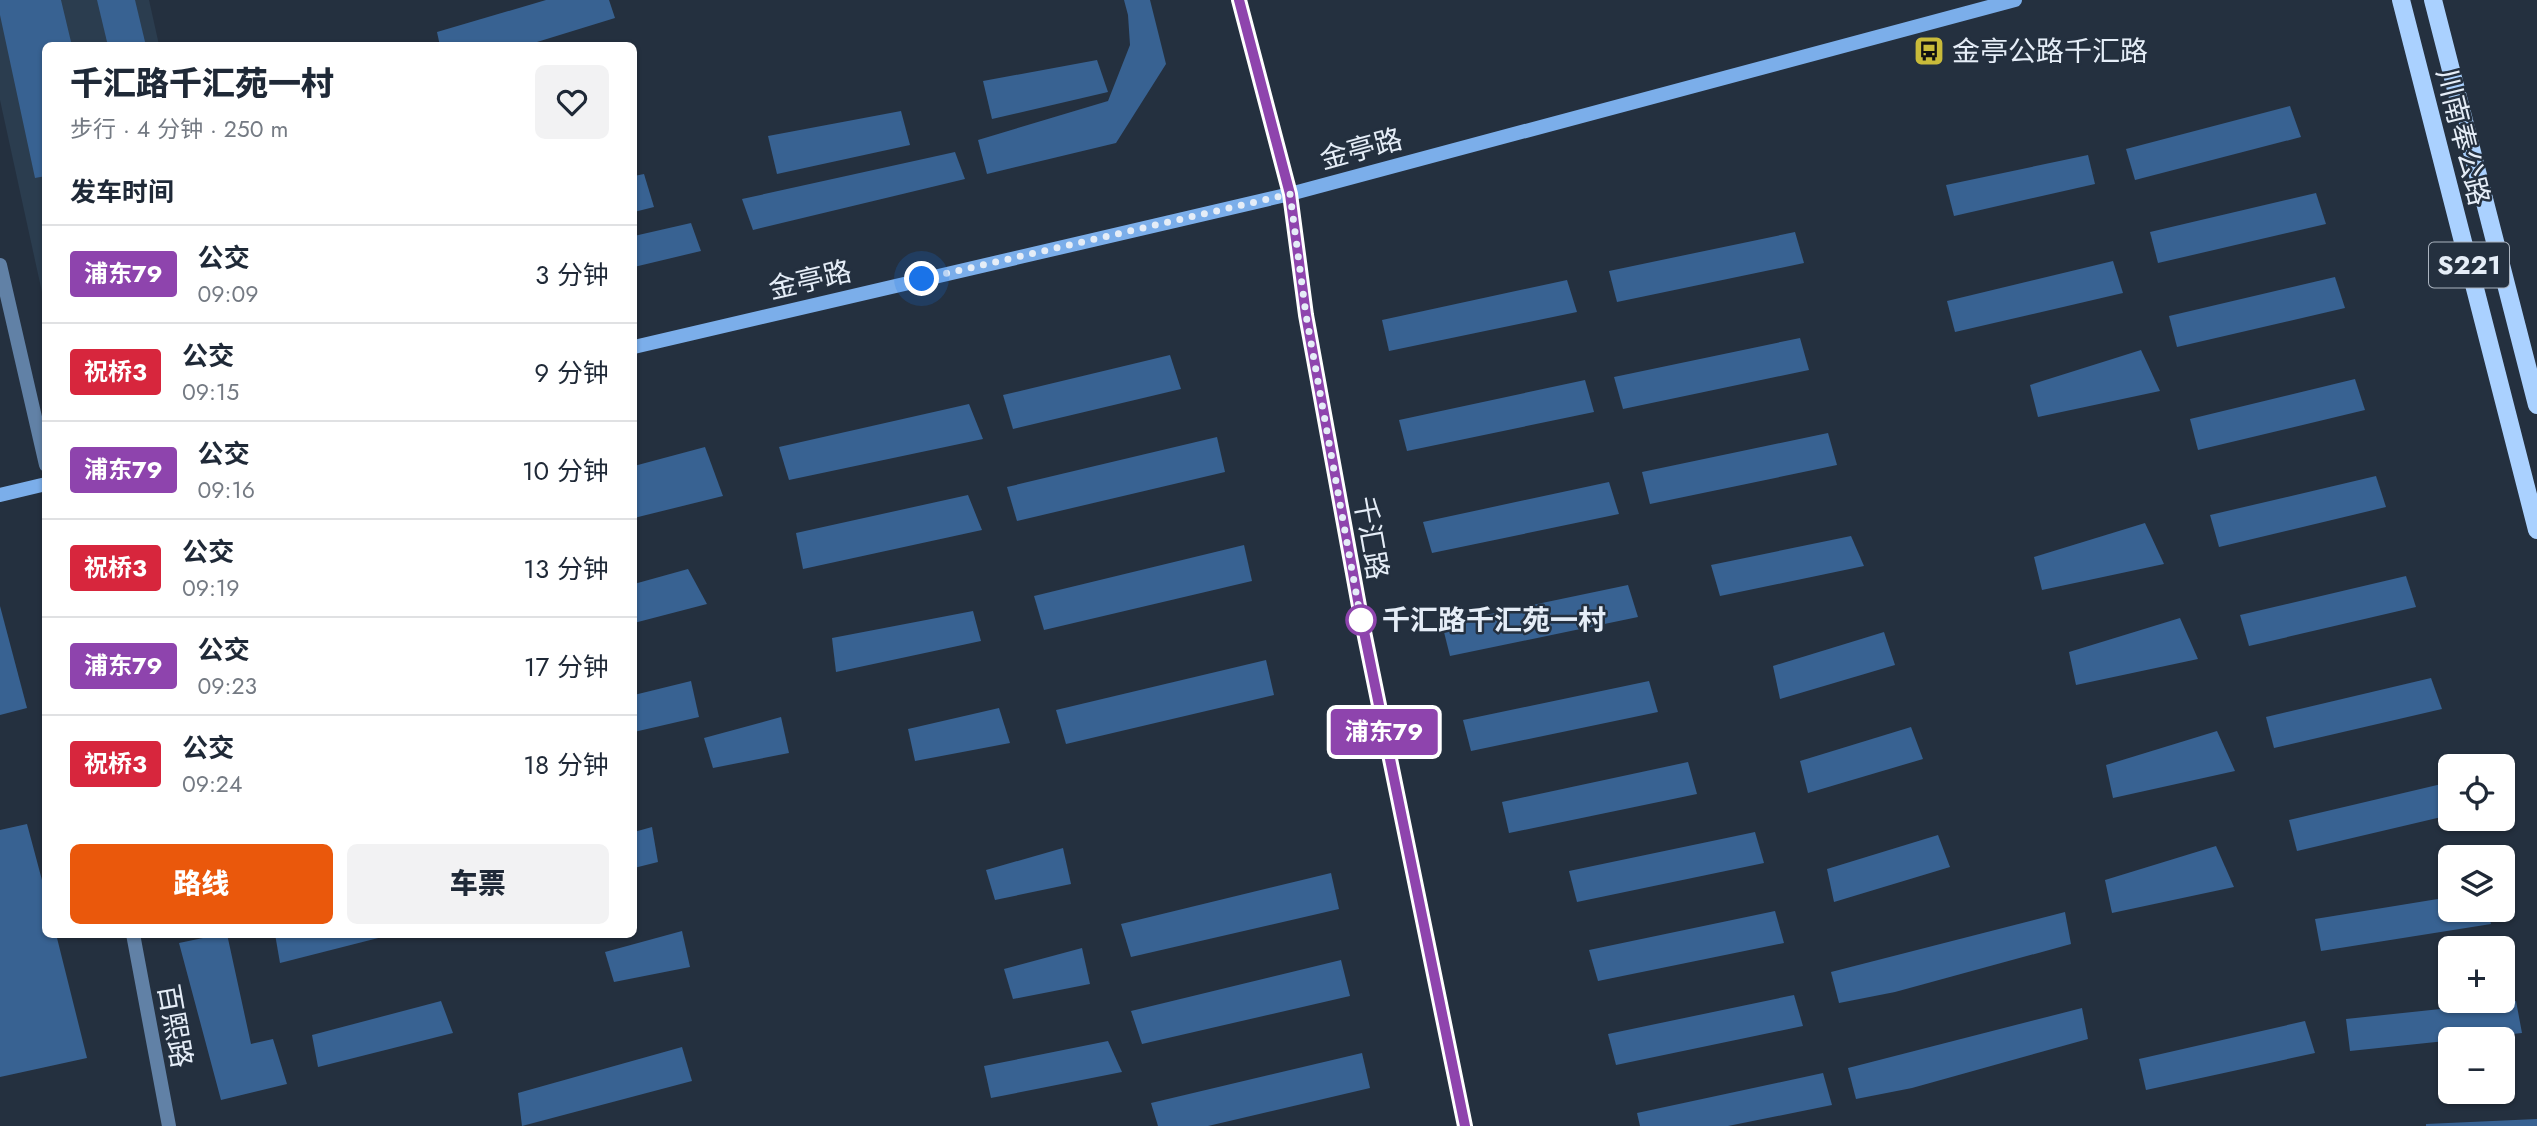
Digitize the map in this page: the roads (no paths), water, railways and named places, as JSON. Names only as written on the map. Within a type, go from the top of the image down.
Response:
[{"type":"main road","name":"金亭路","points":[[637,346],[1290,194],[2015,0]]},
{"type":"main road","name":"川南奉公路","points":[[2401,0],[2537,530]]},
{"type":"main road","name":"川南奉公路","points":[[2433,0],[2537,405]]},
{"type":"main road","points":[[0,495],[42,485]]},
{"type":"street","name":"千汇路","points":[[1239,0],[1290,194],[1306,315],[1358,604],[1465,1126]]},
{"type":"street","points":[[0,265],[42,447]]},
{"type":"street","name":"百熙路","points":[[134,938],[169,1126]]},
{"type":"place","name":"金亭公路千汇路","points":[[1929,51]]},
{"type":"place","name":"千汇路千汇苑一村","points":[[1361,620]]}]
